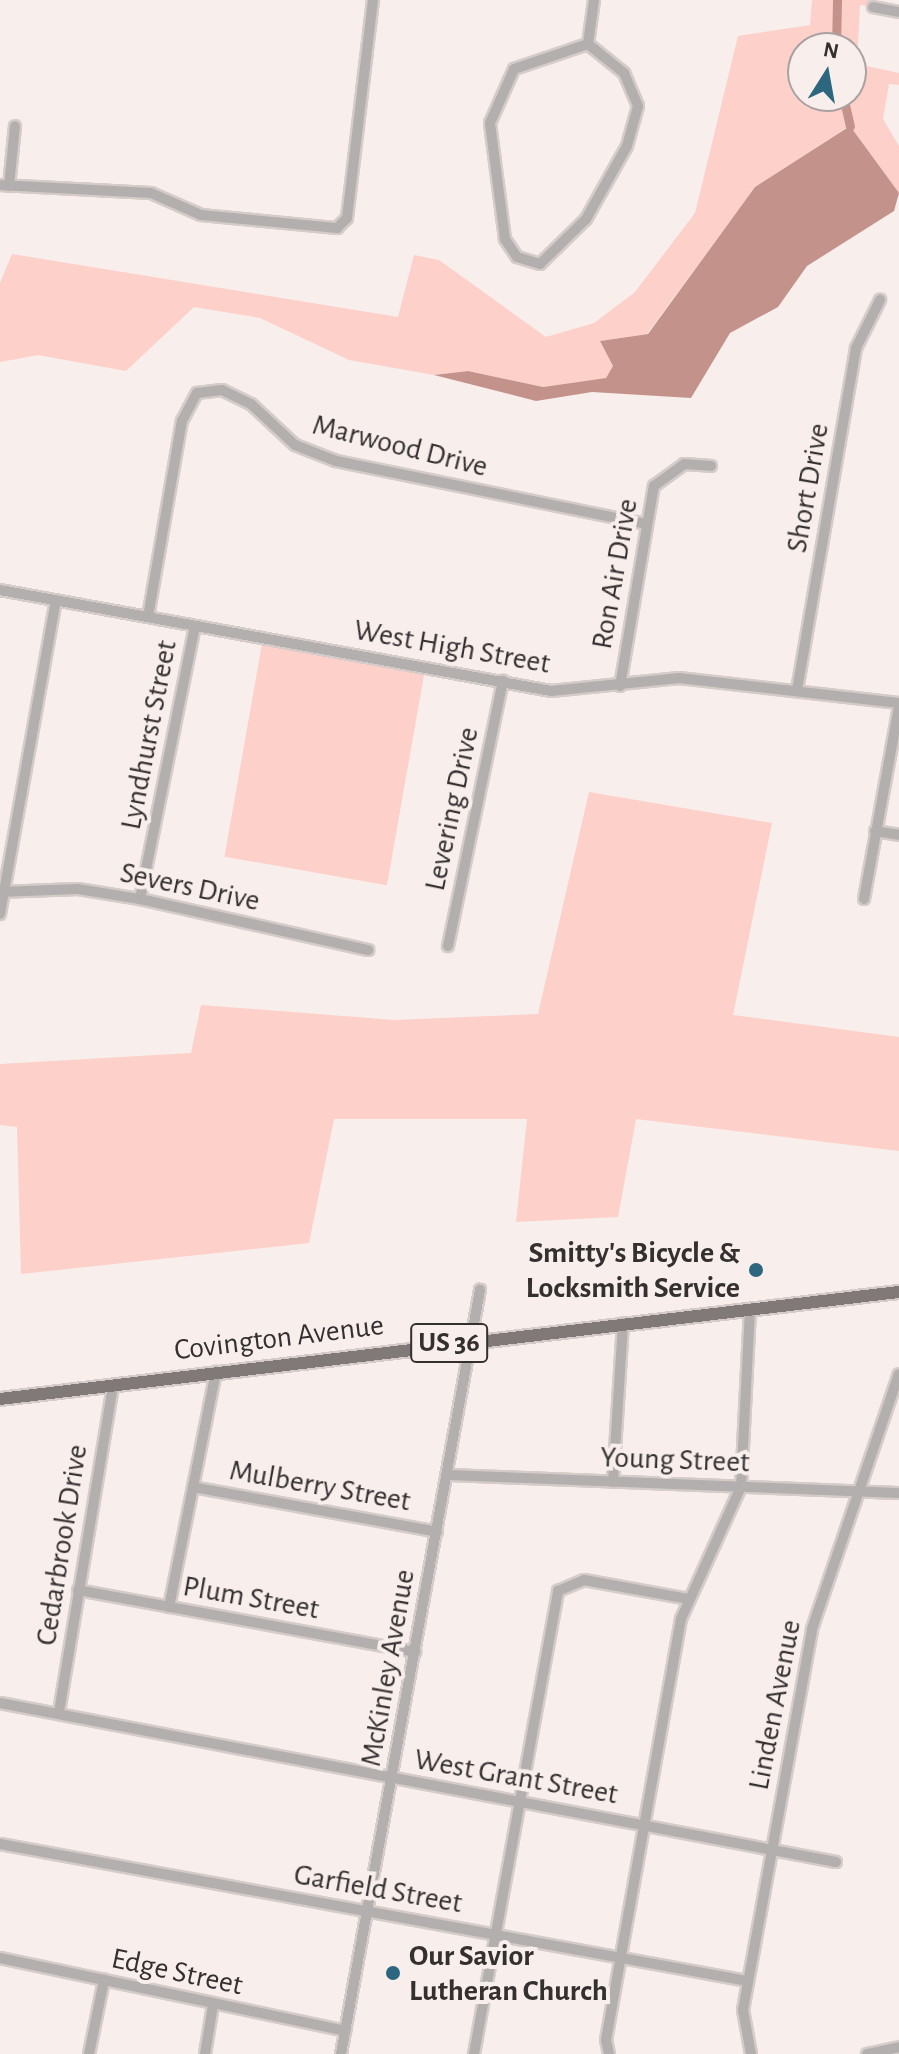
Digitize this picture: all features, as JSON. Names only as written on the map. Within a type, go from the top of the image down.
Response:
[{"type":"main road","name":"Covington Avenue","points":[[0,1399],[473,1340],[899,1292]]},
{"type":"street","points":[[15,126],[4,185],[151,193],[201,215],[337,228],[347,218],[373,0]]},
{"type":"street","points":[[588,44],[594,0]]},
{"type":"street","points":[[873,7],[899,12]]},
{"type":"street","points":[[588,44],[624,73],[638,106],[627,146],[586,219],[540,264],[517,257],[505,239],[490,123],[514,69],[588,44]]},
{"type":"street","name":"Short Drive","points":[[797,690],[856,348],[880,300]]},
{"type":"street","name":"Marwood Drive","points":[[148,617],[182,421],[197,393],[222,390],[251,404],[295,445],[336,461],[647,524]]},
{"type":"street","name":"Ron Air Drive","points":[[620,686],[654,486],[666,471],[711,466]]},
{"type":"street","name":"West High Street","points":[[0,590],[551,691],[679,678],[797,690],[899,705]]},
{"type":"street","points":[[0,914],[56,601]]},
{"type":"street","name":"Lyndhurst Street","points":[[140,899],[195,627]]},
{"type":"street","name":"Levering Drive","points":[[448,946],[503,681]]},
{"type":"street","points":[[864,899],[899,705]]},
{"type":"street","points":[[875,831],[899,835]]},
{"type":"street","name":"Severs Drive","points":[[2,892],[78,889],[140,899],[368,950]]},
{"type":"street","name":"McKinley Avenue","points":[[341,2054],[449,1475],[480,1290]]},
{"type":"street","points":[[609,2054],[621,1960],[689,1599],[741,1487],[750,1309]]},
{"type":"street","points":[[613,1482],[623,1323]]},
{"type":"street","points":[[169,1607],[216,1372]]},
{"type":"street","name":"Linden Avenue","points":[[751,2054],[743,2010],[747,1981],[812,1629],[899,1374]]},
{"type":"street","name":"Cedarbrook Drive","points":[[59,1712],[113,1386]]},
{"type":"street","name":"Young Street","points":[[449,1475],[899,1493]]},
{"type":"street","name":"Mulberry Street","points":[[193,1487],[437,1532]]},
{"type":"street","points":[[474,2054],[518,1801],[564,1583],[689,1599]]},
{"type":"street","name":"Plum Street","points":[[78,1590],[415,1652]]},
{"type":"street","name":"West Grant Street","points":[[0,1703],[836,1862]]},
{"type":"street","name":"Garfield Street","points":[[0,1844],[747,1981]]},
{"type":"street","name":"Edge Street","points":[[0,1958],[345,2031]]},
{"type":"street","points":[[89,2054],[104,1980]]},
{"type":"street","points":[[205,2054],[213,2005]]},
{"type":"street","points":[[867,2054],[899,2047]]},
{"type":"shaded area","points":[[812,0],[875,0],[873,7],[860,5],[859,32],[787,32],[787,112],[867,112],[867,66],[899,73],[899,85],[889,84],[883,119],[899,146],[899,193],[849,126],[755,187],[647,334],[600,341],[613,366],[606,378],[543,387],[468,371],[434,375],[349,360],[260,318],[194,307],[126,371],[38,355],[0,362],[0,283],[12,254],[398,317],[414,255],[439,260],[546,337],[594,323],[635,292],[695,213],[738,36],[810,25]]},
{"type":"shaded area","points":[[850,126],[899,193],[894,211],[807,266],[778,307],[730,333],[691,398],[592,392],[536,401],[434,375],[468,371],[543,387],[606,378],[613,366],[600,341],[648,334],[755,187]]},
{"type":"shaded area","points":[[263,638],[425,667],[387,885],[224,857]]},
{"type":"shaded area","points":[[589,792],[772,823],[733,1015],[899,1037],[899,1151],[636,1119],[618,1217],[516,1222],[527,1119],[334,1119],[309,1243],[21,1274],[17,1127],[0,1125],[0,1064],[191,1053],[201,1005],[395,1020],[538,1014]]},
{"type":"waterway","points":[[836,32],[837,0]]},
{"type":"waterway","points":[[847,112],[850,126]]},
{"type":"place","name":"Smitty's Bicycle & Locksmith Service","points":[[756,1270]]},
{"type":"place","name":"Our Savior Lutheran Church","points":[[393,1973]]}]
